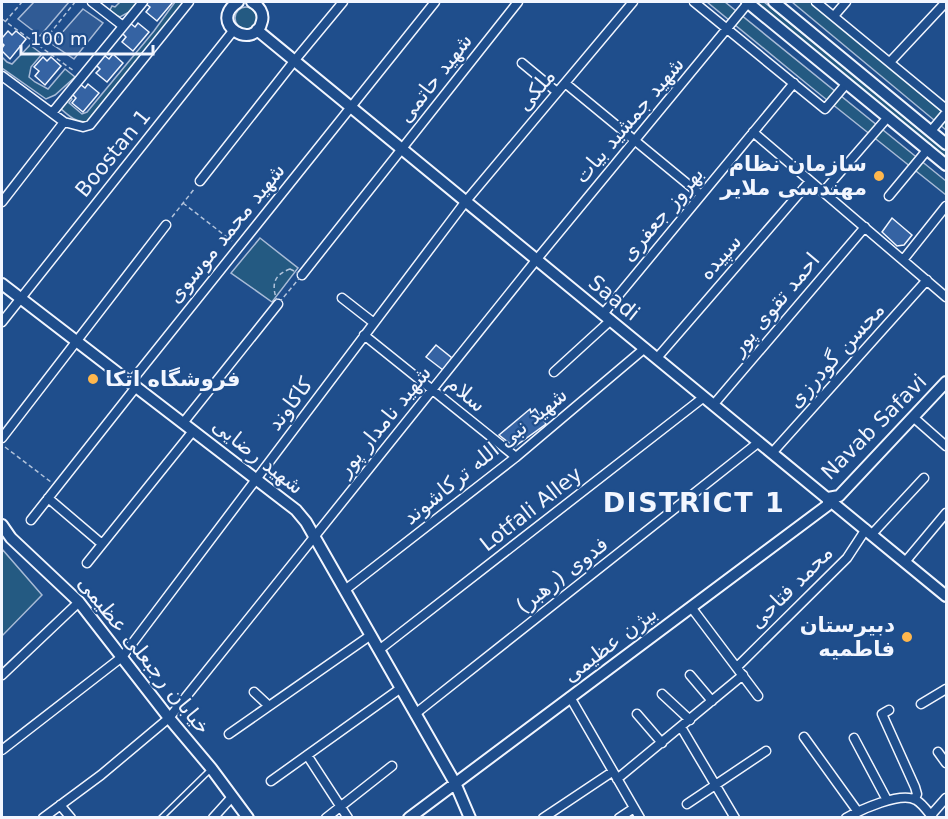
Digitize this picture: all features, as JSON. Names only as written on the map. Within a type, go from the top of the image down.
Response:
[{"type":"main road","points":[[233,3],[227,15],[228,21],[233,31],[248,35],[261,25],[262,15],[253,2]]},
{"type":"main road","points":[[748,2],[946,165]]},
{"type":"main road","points":[[774,2],[946,144]]},
{"type":"main road","name":"Saadi","points":[[257,30],[946,596]]},
{"type":"main road","name":"شهید رضایی","points":[[2,284],[296,510],[306,522],[455,783],[470,818]]},
{"type":"main road","name":"Navab Safavi","points":[[828,498],[839,496],[946,382]]},
{"type":"main road","name":"بیژن عظیمی","points":[[409,818],[828,504],[828,498]]},
{"type":"main road","name":"خیابان رجبعلی عظیمی","points":[[2,525],[11,538],[79,602],[169,718],[212,768],[248,818]]},
{"type":"street","points":[[92,2],[123,26]]},
{"type":"street","points":[[52,113],[143,2]]},
{"type":"street","points":[[3,81],[64,122],[82,127],[90,125],[189,2]]},
{"type":"street","points":[[200,181],[294,60],[343,2]]},
{"type":"street","name":"شهید محمد موسوی","points":[[31,520],[239,246],[435,2]]},
{"type":"street","name":"شهید حاتمی","points":[[302,274],[518,2]]},
{"type":"street","name":"ملکی","points":[[466,201],[633,2]]},
{"type":"street","points":[[694,2],[825,109],[847,83]]},
{"type":"street","name":"شهید جمشید بیات","points":[[537,259],[748,2]]},
{"type":"street","points":[[816,2],[946,111],[931,131]]},
{"type":"street","points":[[834,16],[846,2]]},
{"type":"street","points":[[890,62],[946,2]]},
{"type":"street","name":"Boostan 1","points":[[2,322],[233,31]]},
{"type":"street","points":[[522,63],[557,92]]},
{"type":"street","points":[[565,83],[701,195]]},
{"type":"street","name":"بهروز جعفری","points":[[554,372],[607,317],[701,195],[794,83]]},
{"type":"street","points":[[823,192],[888,117]]},
{"type":"street","points":[[2,202],[64,122]]},
{"type":"street","points":[[753,132],[946,297]]},
{"type":"street","points":[[889,196],[928,149]]},
{"type":"street","name":"سپیده","points":[[657,358],[810,181]]},
{"type":"street","name":"کاکاوند","points":[[2,750],[122,657],[466,201]]},
{"type":"street","points":[[903,260],[946,206]]},
{"type":"street","points":[[2,438],[166,225]]},
{"type":"street","name":"احمد تقوی پور","points":[[714,404],[865,227]]},
{"type":"street","name":"شهید نامدار پور","points":[[43,818],[101,775],[169,718],[537,259]]},
{"type":"street","name":"محسن گودرزی","points":[[772,453],[927,280]]},
{"type":"street","points":[[342,298],[374,323]]},
{"type":"street","points":[[87,562],[278,304]]},
{"type":"street","name":"سلام","points":[[364,335],[516,457]]},
{"type":"street","name":"شهید نبی الله ترکاشوند","points":[[345,590],[516,457],[645,348]]},
{"type":"street","name":"Lotfali Alley","points":[[379,650],[705,397]]},
{"type":"street","points":[[913,417],[946,446]]},
{"type":"street","name":"فدوی (رهبر)","points":[[415,714],[759,442]]},
{"type":"street","name":"محمد فتاحی","points":[[737,667],[924,478]]},
{"type":"street","points":[[48,498],[102,544]]},
{"type":"street","points":[[905,562],[946,513]]},
{"type":"street","points":[[2,675],[79,602]]},
{"type":"street","points":[[691,607],[758,696]]},
{"type":"street","points":[[229,734],[371,635]]},
{"type":"street","points":[[690,675],[712,701]]},
{"type":"street","points":[[543,818],[615,776],[662,743],[743,675]]},
{"type":"street","points":[[271,781],[401,688]]},
{"type":"street","points":[[921,704],[946,689]]},
{"type":"street","points":[[254,692],[269,706]]},
{"type":"street","points":[[662,694],[690,720]]},
{"type":"street","points":[[570,697],[640,818]]},
{"type":"street","points":[[889,710],[882,714],[915,787],[917,795],[915,799]]},
{"type":"street","points":[[637,714],[662,743]]},
{"type":"street","points":[[681,728],[735,818]]},
{"type":"street","points":[[804,737],[858,812]]},
{"type":"street","points":[[854,738],[887,800]]},
{"type":"street","points":[[687,804],[766,751]]},
{"type":"street","points":[[938,752],[946,763]]},
{"type":"street","points":[[307,755],[348,818]]},
{"type":"street","points":[[326,818],[392,766]]},
{"type":"street","points":[[213,818],[232,797]]},
{"type":"street","points":[[846,818],[887,800],[906,798],[915,799],[932,816],[946,798]]},
{"type":"street","points":[[60,805],[71,818]]},
{"type":"street","points":[[619,818],[634,807]]},
{"type":"lane","points":[[161,818],[212,768]]},
{"type":"path","points":[[5,22],[22,2]]},
{"type":"path","points":[[40,47],[75,2]]},
{"type":"path","points":[[2,19],[82,76]]},
{"type":"path","points":[[166,225],[200,181]]},
{"type":"path","points":[[183,203],[239,246]]},
{"type":"path","points":[[290,269],[302,274],[278,304],[274,282],[281,272],[290,269]]},
{"type":"path","points":[[2,445],[57,487]]},
{"type":"shaded area","points":[[34,2],[69,2],[40,36],[18,19]]},
{"type":"shaded area","points":[[120,2],[138,2],[131,11],[120,17],[109,12],[112,6],[115,7]]},
{"type":"shaded area","points":[[175,2],[184,2],[87,122],[76,120],[60,108],[68,95],[72,99],[69,103],[82,114],[87,112]]},
{"type":"shaded area","points":[[707,2],[725,2],[946,181],[946,195],[812,88]]},
{"type":"shaded area","points":[[753,2],[764,2],[946,149],[946,159]]},
{"type":"shaded area","points":[[792,2],[811,2],[946,115],[946,130]]},
{"type":"shaded area","points":[[246,7],[254,10],[257,18],[254,26],[246,29],[238,26],[235,18],[238,10]]},
{"type":"shaded area","points":[[83,9],[103,23],[74,59],[52,44]]},
{"type":"shaded area","points":[[30,45],[42,54],[31,67],[29,77],[35,82],[48,89],[65,69],[75,77],[55,95],[46,99],[2,68],[2,57],[12,64]]},
{"type":"shaded area","points":[[260,238],[298,268],[272,302],[231,273]]},
{"type":"shaded area","points":[[2,549],[42,595],[2,636]]},
{"type":"building","points":[[173,2],[157,21],[146,12],[150,7],[145,3]]},
{"type":"building","points":[[130,23],[135,27],[138,23],[149,32],[133,51],[122,42],[126,37],[122,33]]},
{"type":"building","points":[[8,31],[12,35],[16,31],[26,39],[10,59],[2,51],[4,45],[2,38]]},
{"type":"building","points":[[113,54],[123,63],[107,82],[96,73],[100,69],[96,65],[104,55],[109,59]]},
{"type":"building","points":[[43,57],[47,61],[51,57],[61,66],[45,85],[35,76],[39,71],[34,67]]},
{"type":"building","points":[[80,84],[85,88],[88,84],[99,93],[83,112],[72,103],[76,98],[72,94]]},
{"type":"building","points":[[892,218],[912,235],[904,245],[897,246],[882,232]]},
{"type":"building","points":[[436,345],[452,358],[443,370],[426,357]]},
{"type":"building","points":[[530,409],[531,413],[535,409],[546,424],[514,447],[499,435]]},
{"type":"place","name":"سازمان نظام مهندسی ملایر","points":[[879,176]]},
{"type":"place","name":"فروشگاه اتکا","points":[[93,379]]},
{"type":"place","name":"دبیرستان فاطمیه","points":[[907,637]]},
{"type":"district","name":"DISTRICT 1","points":[[694,503]]}]
